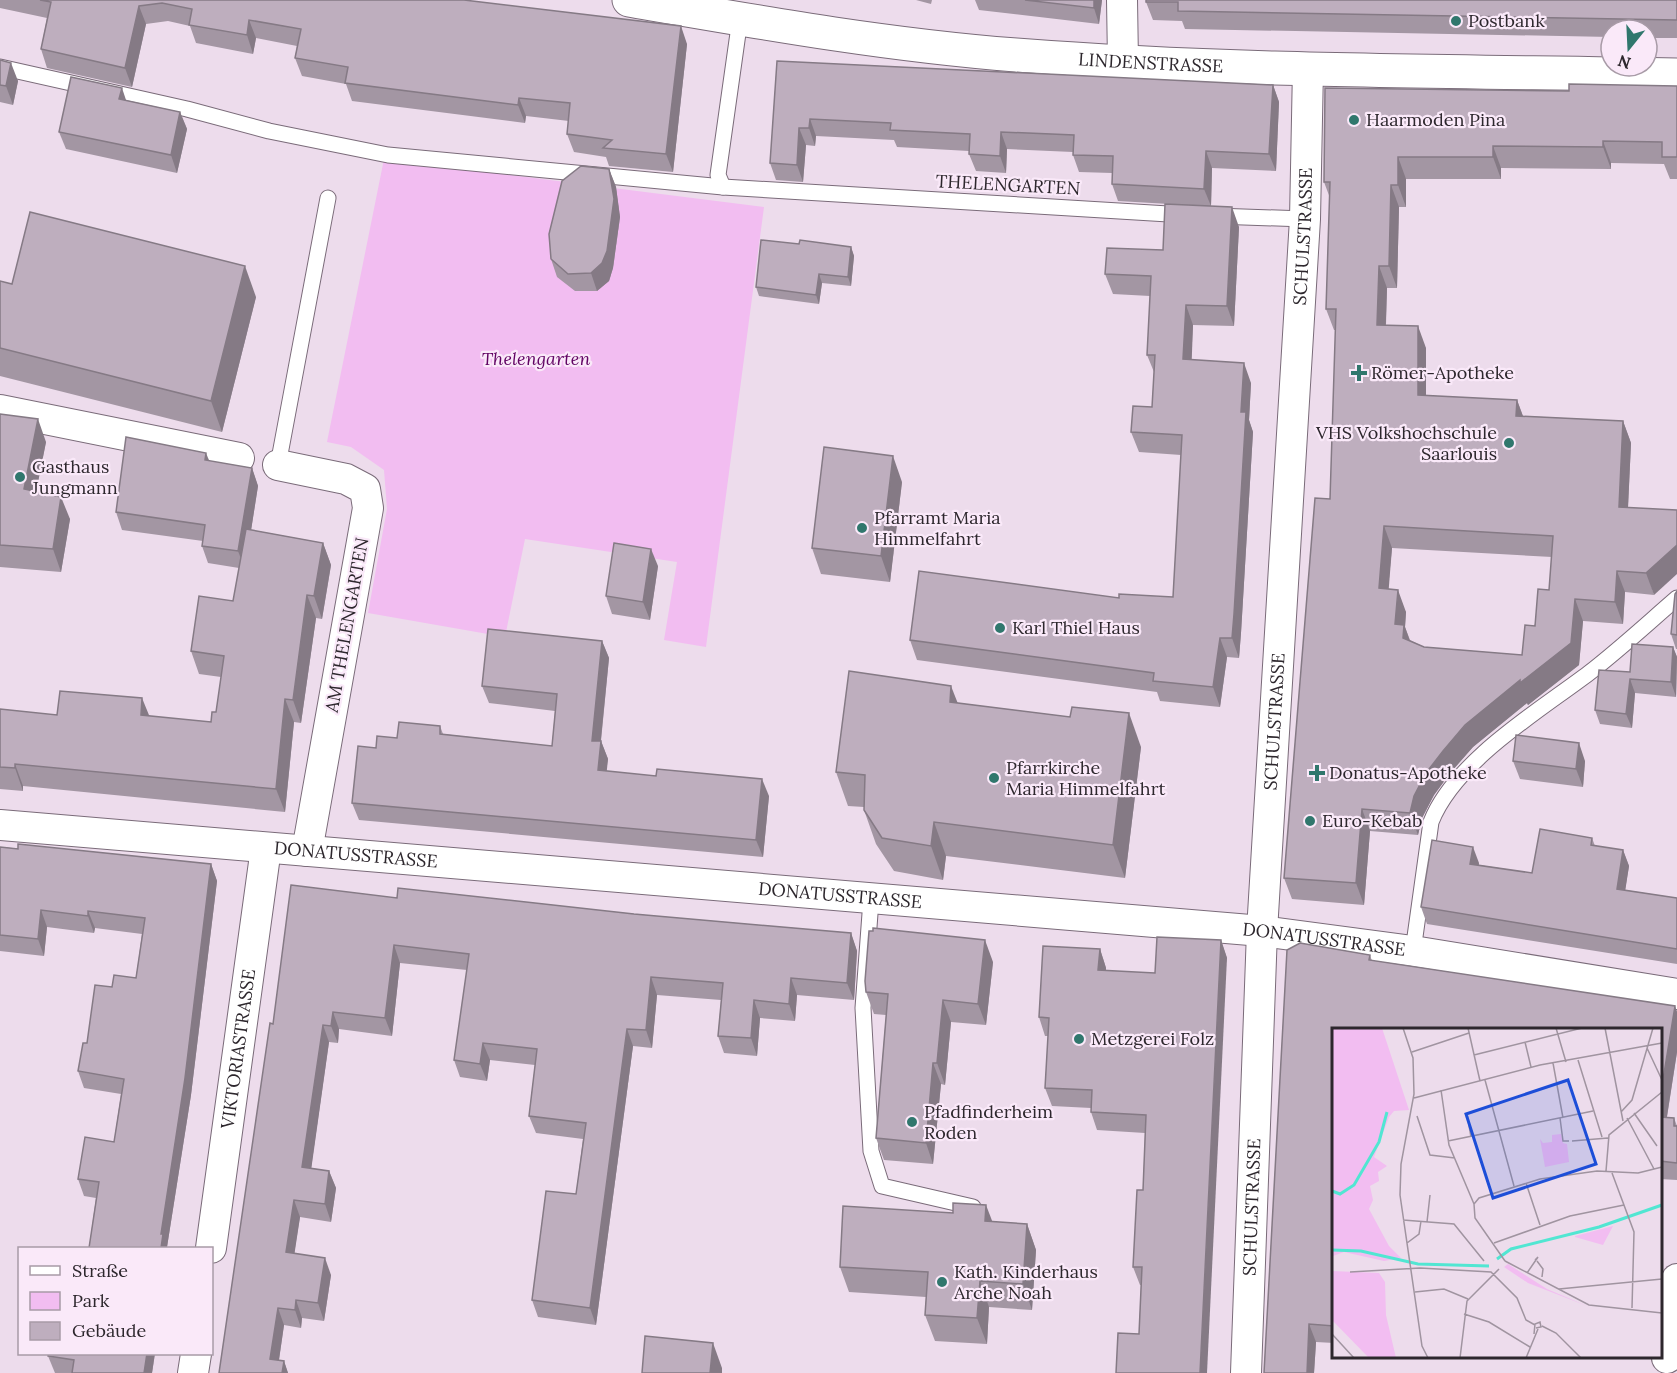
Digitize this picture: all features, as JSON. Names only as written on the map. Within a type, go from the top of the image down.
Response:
[{"type":"street","name":"LINDENSTRASSE","points":[[629,0],[891,43],[1016,55],[1308,69],[1677,75]]},
{"type":"street","points":[[1122,0],[1123,61]]},
{"type":"street","name":"SCHULSTRASSE","points":[[1246,1373],[1262,931],[1305,219],[1308,69]]},
{"type":"street","points":[[0,410],[239,458]]},
{"type":"street","name":"AM THELENGARTEN","points":[[278,465],[346,479],[365,489],[369,508],[307,851]]},
{"type":"street","name":"DONATUSSTRASSE","points":[[0,825],[871,900],[1262,931],[1413,951],[1677,994]]},
{"type":"street","name":"VIKTORIASTRASSE","points":[[211,1247],[266,848]]},
{"type":"street","points":[[1667,1358],[1677,1279]]},
{"type":"street","points":[[193,1373],[196,1355]]},
{"type":"lane","points":[[723,187],[718,175],[740,19]]},
{"type":"lane","name":"THELENGARTEN","points":[[0,67],[187,109],[269,131],[388,155],[723,187],[1172,214],[1305,219]]},
{"type":"lane","points":[[278,465],[328,198]]},
{"type":"lane","points":[[1413,951],[1431,822],[1437,807],[1476,761],[1506,734],[1590,672],[1677,598]]},
{"type":"lane","points":[[871,900],[863,1008],[871,1151],[882,1186],[982,1209]]},
{"type":"green space","name":"Thelengarten","points":[[384,159],[764,207],[706,647],[664,640],[677,562],[525,539],[505,637],[368,613],[387,509],[384,470],[351,447],[327,442]]},
{"type":"building","points":[[40,0],[464,0],[681,26],[666,154],[603,148],[612,140],[567,134],[570,103],[519,98],[518,105],[345,83],[348,67],[295,58],[301,29],[249,20],[247,35],[189,25],[192,9],[162,3],[139,6],[125,68],[41,49],[51,2]]},
{"type":"building","points":[[1025,0],[1094,0],[1094,8]]},
{"type":"building","points":[[1146,0],[1677,0],[1677,20],[1178,11],[1178,2],[1146,2]]},
{"type":"building","points":[[0,60],[11,63],[6,86],[0,85]]},
{"type":"building","points":[[777,61],[1273,85],[1269,154],[1206,151],[1204,189],[1112,184],[1113,156],[1073,155],[1074,135],[1001,132],[1000,156],[969,154],[970,134],[890,130],[891,123],[810,119],[809,128],[799,128],[797,165],[770,163]]},
{"type":"building","points":[[71,77],[122,88],[119,99],[180,112],[171,155],[59,132]]},
{"type":"building","points":[[1569,84],[1677,86],[1677,157],[1662,157],[1662,142],[1603,141],[1603,147],[1493,146],[1493,157],[1398,157],[1398,185],[1391,185],[1389,266],[1379,266],[1377,325],[1418,326],[1418,395],[1517,400],[1516,416],[1623,421],[1619,507],[1677,510],[1677,545],[1646,573],[1617,571],[1615,602],[1575,599],[1571,643],[1520,683],[1520,680],[1465,725],[1426,773],[1414,796],[1410,813],[1362,809],[1356,883],[1284,878],[1315,498],[1330,499],[1336,309],[1326,309],[1330,182],[1324,182],[1325,88],[1569,91]],"holes":[[[1384,526],[1553,536],[1549,590],[1538,589],[1535,626],[1525,625],[1522,655],[1424,647],[1403,638],[1404,625],[1395,624],[1398,590],[1379,588]]]},
{"type":"building","points":[[581,166],[609,169],[614,199],[607,251],[602,263],[591,273],[568,274],[551,259],[549,234],[562,181]]},
{"type":"building","points":[[1165,204],[1232,207],[1227,306],[1186,305],[1183,359],[1244,363],[1241,412],[1246,412],[1232,638],[1220,638],[1213,687],[1153,681],[1154,673],[910,640],[919,571],[1119,598],[1119,594],[1173,597],[1182,435],[1131,432],[1133,406],[1152,407],[1155,355],[1147,355],[1151,276],[1105,274],[1107,248],[1163,250]]},
{"type":"building","points":[[30,212],[245,266],[211,401],[0,348],[0,281],[12,284]]},
{"type":"building","points":[[761,240],[799,244],[800,240],[851,247],[848,277],[819,274],[816,295],[756,287]]},
{"type":"building","name":"Gasthaus Jungmann","points":[[0,414],[38,419],[24,489],[61,497],[53,549],[0,545]]},
{"type":"building","points":[[126,437],[206,453],[205,460],[252,468],[238,551],[202,546],[205,525],[116,512]]},
{"type":"building","name":"Pfarramt Maria Himmelfahrt","points":[[824,447],[893,456],[881,556],[812,548]]},
{"type":"building","points":[[246,529],[323,543],[314,596],[307,595],[293,700],[285,699],[276,789],[15,764],[15,768],[0,767],[0,709],[57,715],[60,691],[142,698],[141,715],[211,722],[212,712],[216,712],[224,656],[191,651],[199,596],[233,601]]},
{"type":"building","points":[[614,543],[651,549],[643,602],[606,596]]},
{"type":"building","points":[[1677,591],[1677,635],[1671,634]]},
{"type":"building","points":[[488,629],[602,641],[592,741],[601,741],[598,770],[656,776],[657,769],[762,779],[756,840],[352,803],[358,746],[376,748],[377,736],[397,738],[399,722],[440,726],[440,734],[552,746],[557,694],[482,686]]},
{"type":"building","points":[[1632,644],[1673,647],[1671,682],[1630,679],[1626,714],[1595,710],[1599,670],[1630,672]]},
{"type":"building","name":"Pfarrkirche Maria Himmelfahrt","points":[[849,671],[951,686],[950,702],[1070,717],[1072,707],[1129,713],[1113,845],[934,822],[931,846],[882,838],[864,810],[865,775],[836,772]]},
{"type":"building","points":[[1516,735],[1579,743],[1576,769],[1513,761]]},
{"type":"building","points":[[1540,829],[1592,838],[1591,845],[1623,850],[1617,889],[1677,898],[1677,949],[1421,907],[1432,840],[1473,847],[1470,864],[1532,873]]},
{"type":"building","points":[[18,844],[211,864],[185,1078],[161,1234],[163,1234],[161,1247],[89,1247],[99,1182],[78,1179],[85,1137],[114,1142],[124,1079],[78,1071],[83,1043],[87,1043],[95,985],[112,987],[114,975],[136,978],[145,918],[88,911],[88,916],[41,910],[38,939],[0,935],[0,847],[18,849]]},
{"type":"building","points":[[291,885],[397,898],[398,888],[634,914],[851,933],[847,983],[791,978],[789,1004],[754,1000],[751,1038],[718,1036],[723,983],[651,977],[646,1030],[627,1029],[590,1308],[532,1300],[546,1191],[576,1194],[586,1123],[529,1116],[537,1049],[483,1043],[480,1064],[454,1060],[469,954],[394,945],[385,1018],[333,1012],[331,1026],[323,1025],[302,1167],[329,1171],[325,1204],[294,1200],[286,1252],[325,1258],[318,1303],[296,1300],[295,1310],[278,1308],[270,1359],[284,1361],[282,1373],[219,1373],[270,1023],[273,1024]]},
{"type":"building","points":[[873,928],[985,940],[978,1004],[943,1000],[937,1063],[933,1063],[926,1143],[876,1138],[888,994],[866,992],[869,931],[873,931]]},
{"type":"building","points":[[1157,937],[1221,940],[1200,1373],[1116,1373],[1118,1333],[1139,1334],[1142,1267],[1133,1267],[1137,1190],[1143,1190],[1146,1115],[1091,1112],[1092,1090],[1045,1088],[1049,1018],[1039,1017],[1043,946],[1100,949],[1098,970],[1155,973]]},
{"type":"building","points":[[1300,943],[1370,955],[1369,960],[1675,1006],[1662,1086],[1662,1028],[1332,1028],[1332,1326],[1309,1324],[1307,1373],[1264,1373],[1287,950]]},
{"type":"building","points":[[1662,1117],[1674,1118],[1674,1126],[1677,1126],[1677,1163],[1662,1161]]},
{"type":"building","points":[[953,1203],[986,1205],[985,1221],[1027,1224],[1023,1284],[980,1281],[977,1318],[925,1315],[928,1272],[840,1267],[843,1206],[953,1213]]},
{"type":"building","points":[[645,1336],[713,1343],[710,1373],[642,1373]]},
{"type":"building","points":[[147,1355],[144,1373],[72,1373],[74,1360],[48,1356]]},
{"type":"place","name":"Postbank","points":[[1456,21]]},
{"type":"place","name":"Haarmoden Pina","points":[[1354,120]]},
{"type":"place","name":"Römer-Apotheke","points":[[1359,373]]},
{"type":"place","name":"VHS Volkshochschule Saarlouis","points":[[1509,443]]},
{"type":"place","name":"Gasthaus Jungmann","points":[[20,477]]},
{"type":"place","name":"Pfarramt Maria Himmelfahrt","points":[[862,528]]},
{"type":"place","name":"Karl Thiel Haus","points":[[1000,628]]},
{"type":"place","name":"Donatus-Apotheke","points":[[1317,773]]},
{"type":"place","name":"Pfarrkirche Maria Himmelfahrt","points":[[994,778]]},
{"type":"place","name":"Euro-Kebab","points":[[1310,821]]},
{"type":"place","name":"Metzgerei Folz","points":[[1079,1039]]},
{"type":"place","name":"Pfadfinderheim Roden","points":[[912,1122]]},
{"type":"place","name":"Kath. Kinderhaus Arche Noah","points":[[942,1282]]}]
